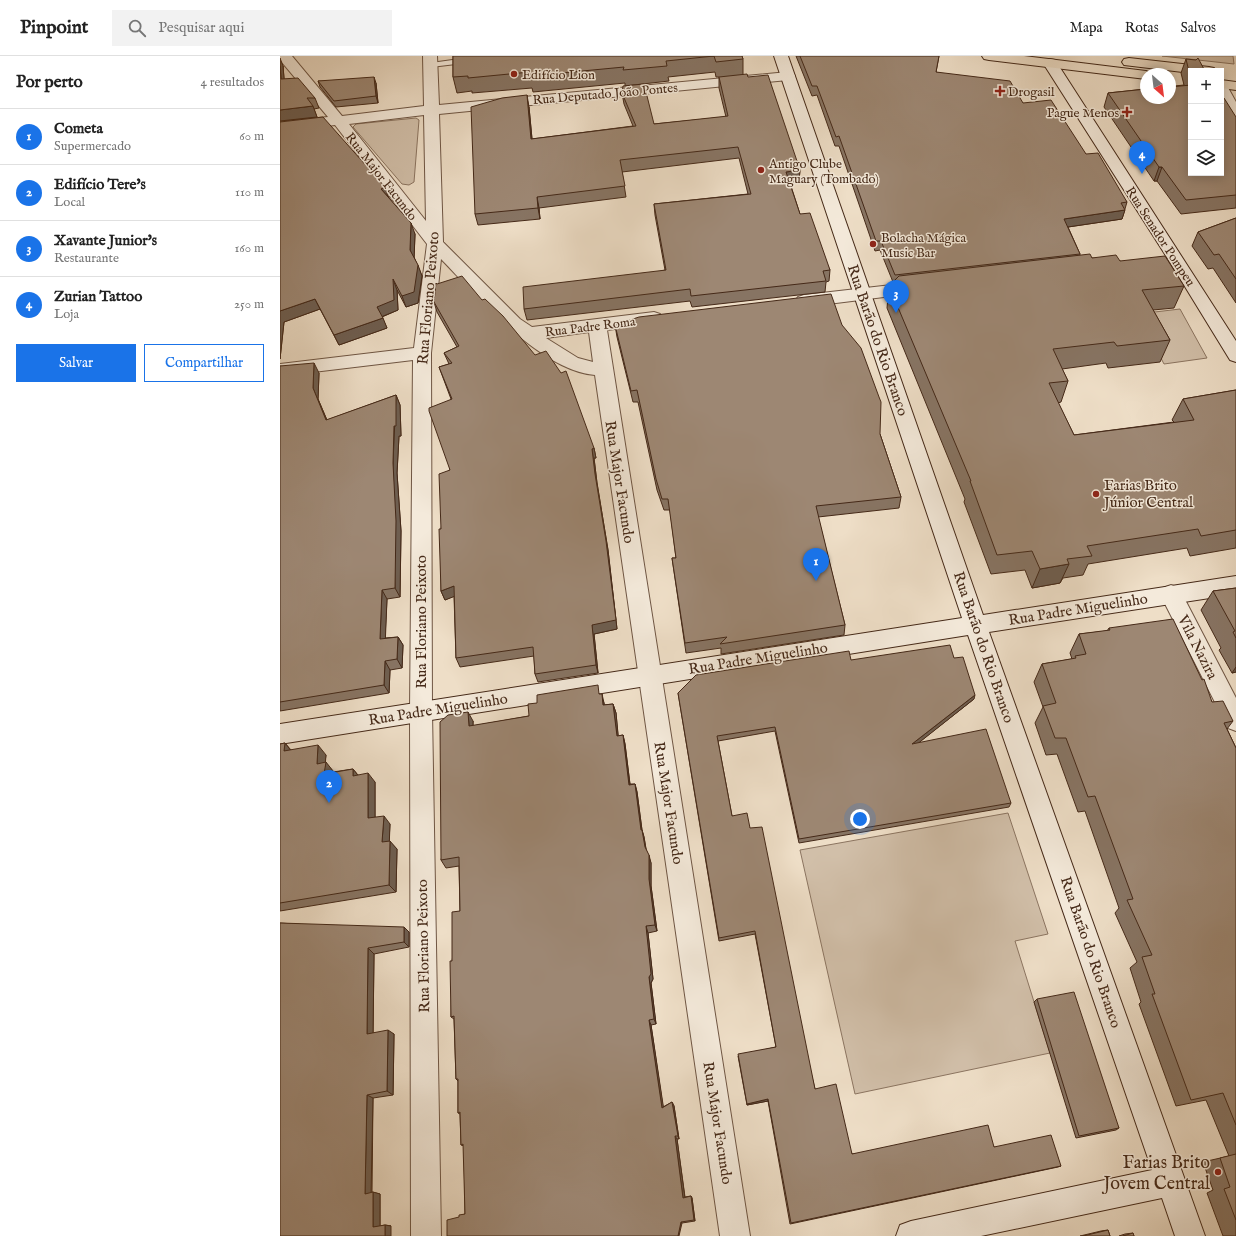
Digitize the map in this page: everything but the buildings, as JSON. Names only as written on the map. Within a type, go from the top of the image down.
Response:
[{"type":"main road","points":[[989,56],[1048,60],[1140,74]]},
{"type":"main road","points":[[1079,56],[1188,69]]},
{"type":"main road","points":[[1224,72],[1236,74]]},
{"type":"main road","points":[[1176,79],[1188,80]]},
{"type":"main road","points":[[1224,86],[1236,86]]},
{"type":"street","name":"Rua Major Facundo","points":[[284,56],[339,121],[435,243],[514,323],[543,345],[572,363],[588,368],[603,369]]},
{"type":"street","name":"Rua Floriano Peixoto","points":[[426,1236],[421,712],[422,353],[435,243],[430,60]]},
{"type":"street","name":"Rua Senador Pompeu","points":[[1048,60],[1168,260],[1236,356]]},
{"type":"street","name":"Rua Deputado João Pontes","points":[[280,127],[431,110],[784,66]]},
{"type":"street","name":"Rua Barão do Rio Branco","points":[[784,66],[976,624],[1190,1236]]},
{"type":"street","points":[[1224,92],[1236,116]]},
{"type":"street","points":[[784,303],[932,286]]},
{"type":"street","name":"Rua Padre Roma","points":[[528,334],[668,316]]},
{"type":"street","name":"Rua Major Facundo","points":[[598,325],[603,369],[649,675],[735,1236]]},
{"type":"street","points":[[280,370],[422,353]]},
{"type":"street","name":"Rua Padre Miguelinho","points":[[280,734],[976,624],[1236,585]]},
{"type":"street","name":"Vila Nazira","points":[[1171,594],[1236,721]]},
{"type":"street","points":[[911,1236],[1171,1181]]},
{"type":"lane","points":[[430,60],[481,59],[488,56]]},
{"type":"shaded area","points":[[1162,56],[1233,56],[1234,64]]},
{"type":"shaded area","points":[[416,118],[419,120],[414,182],[409,185],[402,184],[353,127],[356,124]]},
{"type":"shaded area","points":[[1180,309],[1207,358],[1164,364],[1138,314]]},
{"type":"shaded area","points":[[1008,813],[1048,934],[1015,941],[1050,1053],[855,1094],[800,850]]},
{"type":"place","name":"Edifício Lion","points":[[514,74]]},
{"type":"place","name":"Drogasil","points":[[1000,91]]},
{"type":"place","name":"Pague Menos","points":[[1127,112]]},
{"type":"place","name":"Antigo Clube Maguary (Tombado)","points":[[761,170]]},
{"type":"place","name":"Zurian Tattoo","points":[[1142,174]]},
{"type":"place","name":"Bolacha Mágica Music Bar","points":[[873,244]]},
{"type":"place","name":"Xavante Junior's","points":[[896,313]]},
{"type":"place","name":"Farias Brito Júnior Central","points":[[1096,494]]},
{"type":"place","name":"Cometa","points":[[816,581]]},
{"type":"place","name":"Edifício Tere's","points":[[329,803]]},
{"type":"place","name":"Farias Brito Jovem Central","points":[[1218,1172]]}]
